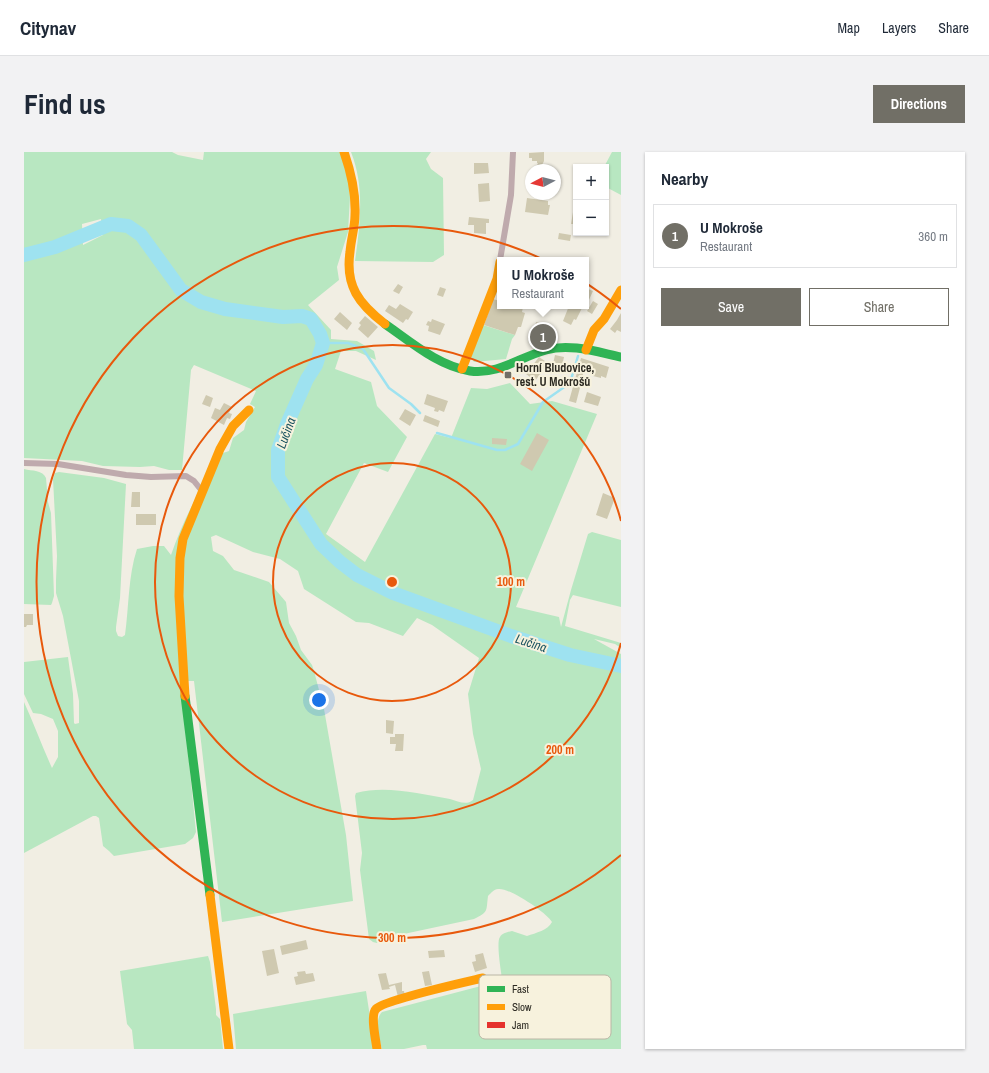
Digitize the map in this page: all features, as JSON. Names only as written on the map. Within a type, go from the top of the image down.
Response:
[{"type":"street","points":[[344,152],[350,166],[355,197],[355,217],[348,268],[350,282],[354,292],[365,306],[391,327],[443,362],[462,369],[477,372],[495,369],[547,350],[567,348],[621,357]]},
{"type":"street","points":[[501,257],[511,195],[513,152]]},
{"type":"street","points":[[462,369],[497,279]]},
{"type":"street","points":[[586,350],[594,330],[604,319],[621,290]]},
{"type":"street","points":[[229,1049],[185,694],[179,596],[180,558],[183,539],[220,449],[233,426],[249,410]]},
{"type":"street","points":[[24,463],[58,464],[126,476],[186,476],[194,481],[202,491]]},
{"type":"street","points":[[377,1049],[373,1015],[376,1009],[391,1002],[479,979]]},
{"type":"green space","points":[[24,152],[172,152],[178,155],[203,160],[204,152],[340,152],[348,174],[350,197],[348,232],[337,267],[339,280],[308,305],[331,330],[331,339],[357,341],[374,351],[376,360],[356,351],[341,351],[335,369],[371,382],[377,406],[407,437],[388,472],[364,463],[326,534],[365,562],[435,434],[451,438],[471,388],[487,389],[510,383],[530,404],[552,401],[597,414],[516,607],[559,617],[561,627],[588,534],[592,532],[621,540],[621,607],[573,595],[570,600],[565,626],[621,643],[621,648],[615,644],[594,639],[621,654],[621,1049],[427,1049],[426,1045],[423,1045],[404,1049],[382,1049],[378,1020],[382,1012],[479,987],[479,1039],[611,1039],[611,975],[501,975],[498,945],[501,936],[512,931],[527,936],[545,929],[552,922],[527,901],[503,889],[494,890],[488,896],[486,910],[482,915],[474,919],[399,935],[377,943],[369,939],[360,870],[362,853],[355,796],[356,793],[391,790],[468,803],[473,800],[481,769],[473,734],[468,694],[479,658],[432,625],[417,618],[403,636],[369,623],[356,622],[304,589],[298,571],[280,559],[253,552],[216,535],[211,537],[213,551],[223,556],[234,570],[269,582],[286,602],[289,623],[301,650],[312,665],[324,709],[346,835],[353,901],[222,922],[194,681],[181,681],[196,832],[193,838],[185,844],[114,856],[103,846],[99,818],[93,816],[24,853],[24,702],[52,768],[58,757],[58,731],[53,719],[41,714],[33,713],[24,694],[24,662],[68,657],[73,694],[74,723],[79,723],[79,701],[63,616],[56,593],[57,556],[53,479],[55,473],[59,472],[104,478],[126,484],[120,598],[116,627],[118,636],[122,637],[125,635],[130,581],[137,549],[153,546],[164,546],[171,555],[193,504],[220,454],[229,451],[233,438],[244,430],[246,422],[255,407],[250,404],[256,391],[194,365],[191,370],[182,470],[169,470],[154,466],[103,466],[82,461],[24,458]],"holes":[[[101,219],[103,235],[83,245],[82,224]]]},
{"type":"green space","points":[[351,152],[431,152],[426,159],[431,169],[443,178],[444,255],[433,262],[355,261],[360,220],[360,192]]},
{"type":"green space","points":[[612,152],[621,152],[621,195],[609,189],[609,164],[606,164]]},
{"type":"green space","points":[[483,325],[515,335],[512,339],[506,359],[474,362],[471,357]]},
{"type":"green space","points":[[24,469],[40,472],[45,475],[46,478],[48,502],[51,513],[54,596],[51,605],[24,604]]},
{"type":"green space","points":[[208,956],[216,1015],[220,1019],[223,1049],[134,1049],[132,1030],[127,1024],[120,971]]},
{"type":"green space","points":[[366,991],[375,1049],[236,1049],[233,1014]]},
{"type":"building","points":[[544,152],[542,164],[538,164],[537,161],[532,161],[532,158],[529,158],[529,153]]},
{"type":"building","points":[[474,163],[488,163],[489,173],[474,174]]},
{"type":"building","points":[[489,183],[490,201],[479,202],[478,184]]},
{"type":"building","points":[[527,200],[548,201],[548,205],[550,205],[548,215],[525,212]]},
{"type":"building","points":[[573,212],[573,224],[571,224]]},
{"type":"building","points":[[469,217],[489,219],[489,223],[486,223],[486,234],[474,233],[474,225],[468,225]]},
{"type":"building","points":[[559,233],[571,235],[570,241],[558,239]]},
{"type":"building","points":[[398,284],[403,287],[399,294],[393,291]]},
{"type":"building","points":[[440,287],[446,289],[443,297],[437,295]]},
{"type":"building","points":[[589,289],[593,291],[589,300]]},
{"type":"building","points":[[493,299],[497,300],[497,309],[523,309],[522,312],[525,313],[521,327],[518,327],[515,335],[484,325]]},
{"type":"building","points":[[593,301],[598,304],[592,314],[587,311]]},
{"type":"building","points":[[400,304],[413,312],[408,320],[406,319],[403,323],[385,311],[389,305],[396,309]]},
{"type":"building","points":[[568,309],[582,309],[576,320],[574,319],[571,325],[563,321]]},
{"type":"building","points":[[340,312],[352,323],[347,330],[334,319]]},
{"type":"building","points":[[621,313],[621,332],[617,330],[615,333],[610,329]]},
{"type":"building","points":[[365,316],[378,327],[368,338],[358,329],[361,325],[359,323]]},
{"type":"building","points":[[432,319],[445,324],[440,335],[428,331],[429,326],[426,325],[428,321],[431,322]]},
{"type":"building","points":[[536,322],[544,324],[542,330],[556,333],[553,345],[528,339],[531,328],[535,329]]},
{"type":"building","points":[[555,355],[564,357],[562,366],[553,364]]},
{"type":"building","points":[[539,357],[548,363],[535,381],[526,374]]},
{"type":"building","points":[[581,358],[609,367],[606,378],[601,376],[601,378],[593,376],[593,374],[584,371],[576,403],[569,401]]},
{"type":"building","points":[[587,392],[601,397],[598,406],[584,402]]},
{"type":"building","points":[[427,394],[448,401],[444,412],[439,410],[438,412],[434,411],[435,408],[424,404]]},
{"type":"building","points":[[206,395],[213,398],[210,407],[202,404]]},
{"type":"building","points":[[224,403],[232,407],[229,413],[232,414],[230,419],[227,418],[224,425],[211,418],[215,408],[220,410]]},
{"type":"building","points":[[405,409],[416,415],[410,426],[399,419]]},
{"type":"building","points":[[425,415],[440,421],[438,427],[423,421]]},
{"type":"building","points":[[537,433],[549,440],[532,471],[520,464]]},
{"type":"building","points":[[492,438],[507,439],[506,445],[492,444]]},
{"type":"building","points":[[132,492],[140,492],[140,507],[131,507]]},
{"type":"building","points":[[603,493],[615,498],[607,519],[596,515]]},
{"type":"building","points":[[136,514],[156,514],[156,525],[136,525]]},
{"type":"building","points":[[24,614],[33,614],[33,625],[27,625],[24,627]]},
{"type":"building","points":[[386,720],[394,721],[393,734],[386,733]]},
{"type":"building","points":[[395,734],[404,734],[403,751],[395,751],[396,744],[390,744],[390,737],[395,737]]},
{"type":"building","points":[[306,940],[308,949],[282,955],[280,946]]},
{"type":"building","points":[[274,949],[279,973],[267,976],[262,951]]},
{"type":"building","points":[[444,950],[445,957],[429,958],[428,951]]},
{"type":"building","points":[[483,953],[487,968],[475,972],[472,962],[476,961],[475,955]]},
{"type":"building","points":[[305,971],[306,974],[313,973],[315,981],[296,985],[294,977],[298,976],[297,972]]},
{"type":"building","points":[[429,971],[432,985],[425,986],[422,972]]},
{"type":"building","points":[[386,973],[389,985],[402,982],[402,991],[404,991],[405,996],[398,997],[395,985],[389,987],[390,989],[382,990],[378,974]]},
{"type":"waterway","name":"Lučina","points":[[24,255],[55,247],[111,224],[128,226],[141,235],[181,290],[201,302],[225,309],[283,317],[302,316],[311,319],[320,334],[323,343],[316,365],[307,379],[287,424],[278,450],[278,477],[321,544],[340,562],[357,575],[393,593],[511,636],[570,655],[621,666]]},
{"type":"waterway","points":[[323,343],[348,343],[363,349],[389,388],[411,404],[420,413]]},
{"type":"waterway","points":[[437,433],[497,450],[505,450],[518,444],[543,402],[570,383],[578,356]]},
{"type":"traffic: fast","points":[[385,324],[436,359],[470,371],[480,372],[499,368],[536,353],[564,347],[584,349],[621,357]]},
{"type":"traffic: fast","points":[[185,696],[210,895]]},
{"type":"traffic: slow","points":[[344,152],[349,167],[355,199],[354,224],[349,264],[352,284],[361,301],[385,324]]},
{"type":"traffic: slow","points":[[462,369],[497,279]]},
{"type":"traffic: slow","points":[[586,350],[594,330],[604,319],[621,290]]},
{"type":"traffic: slow","points":[[185,696],[179,596],[180,558],[183,539],[220,449],[233,426],[249,410]]},
{"type":"traffic: slow","points":[[210,895],[229,1049]]},
{"type":"traffic: slow","points":[[377,1049],[373,1022],[374,1012],[376,1009],[382,1005],[409,996],[479,979]]},
{"type":"place","name":"U Mokroše","points":[[543,337]]},
{"type":"place","name":"Horní Bludovice, rest. U Mokrošů","points":[[508,375]]}]
